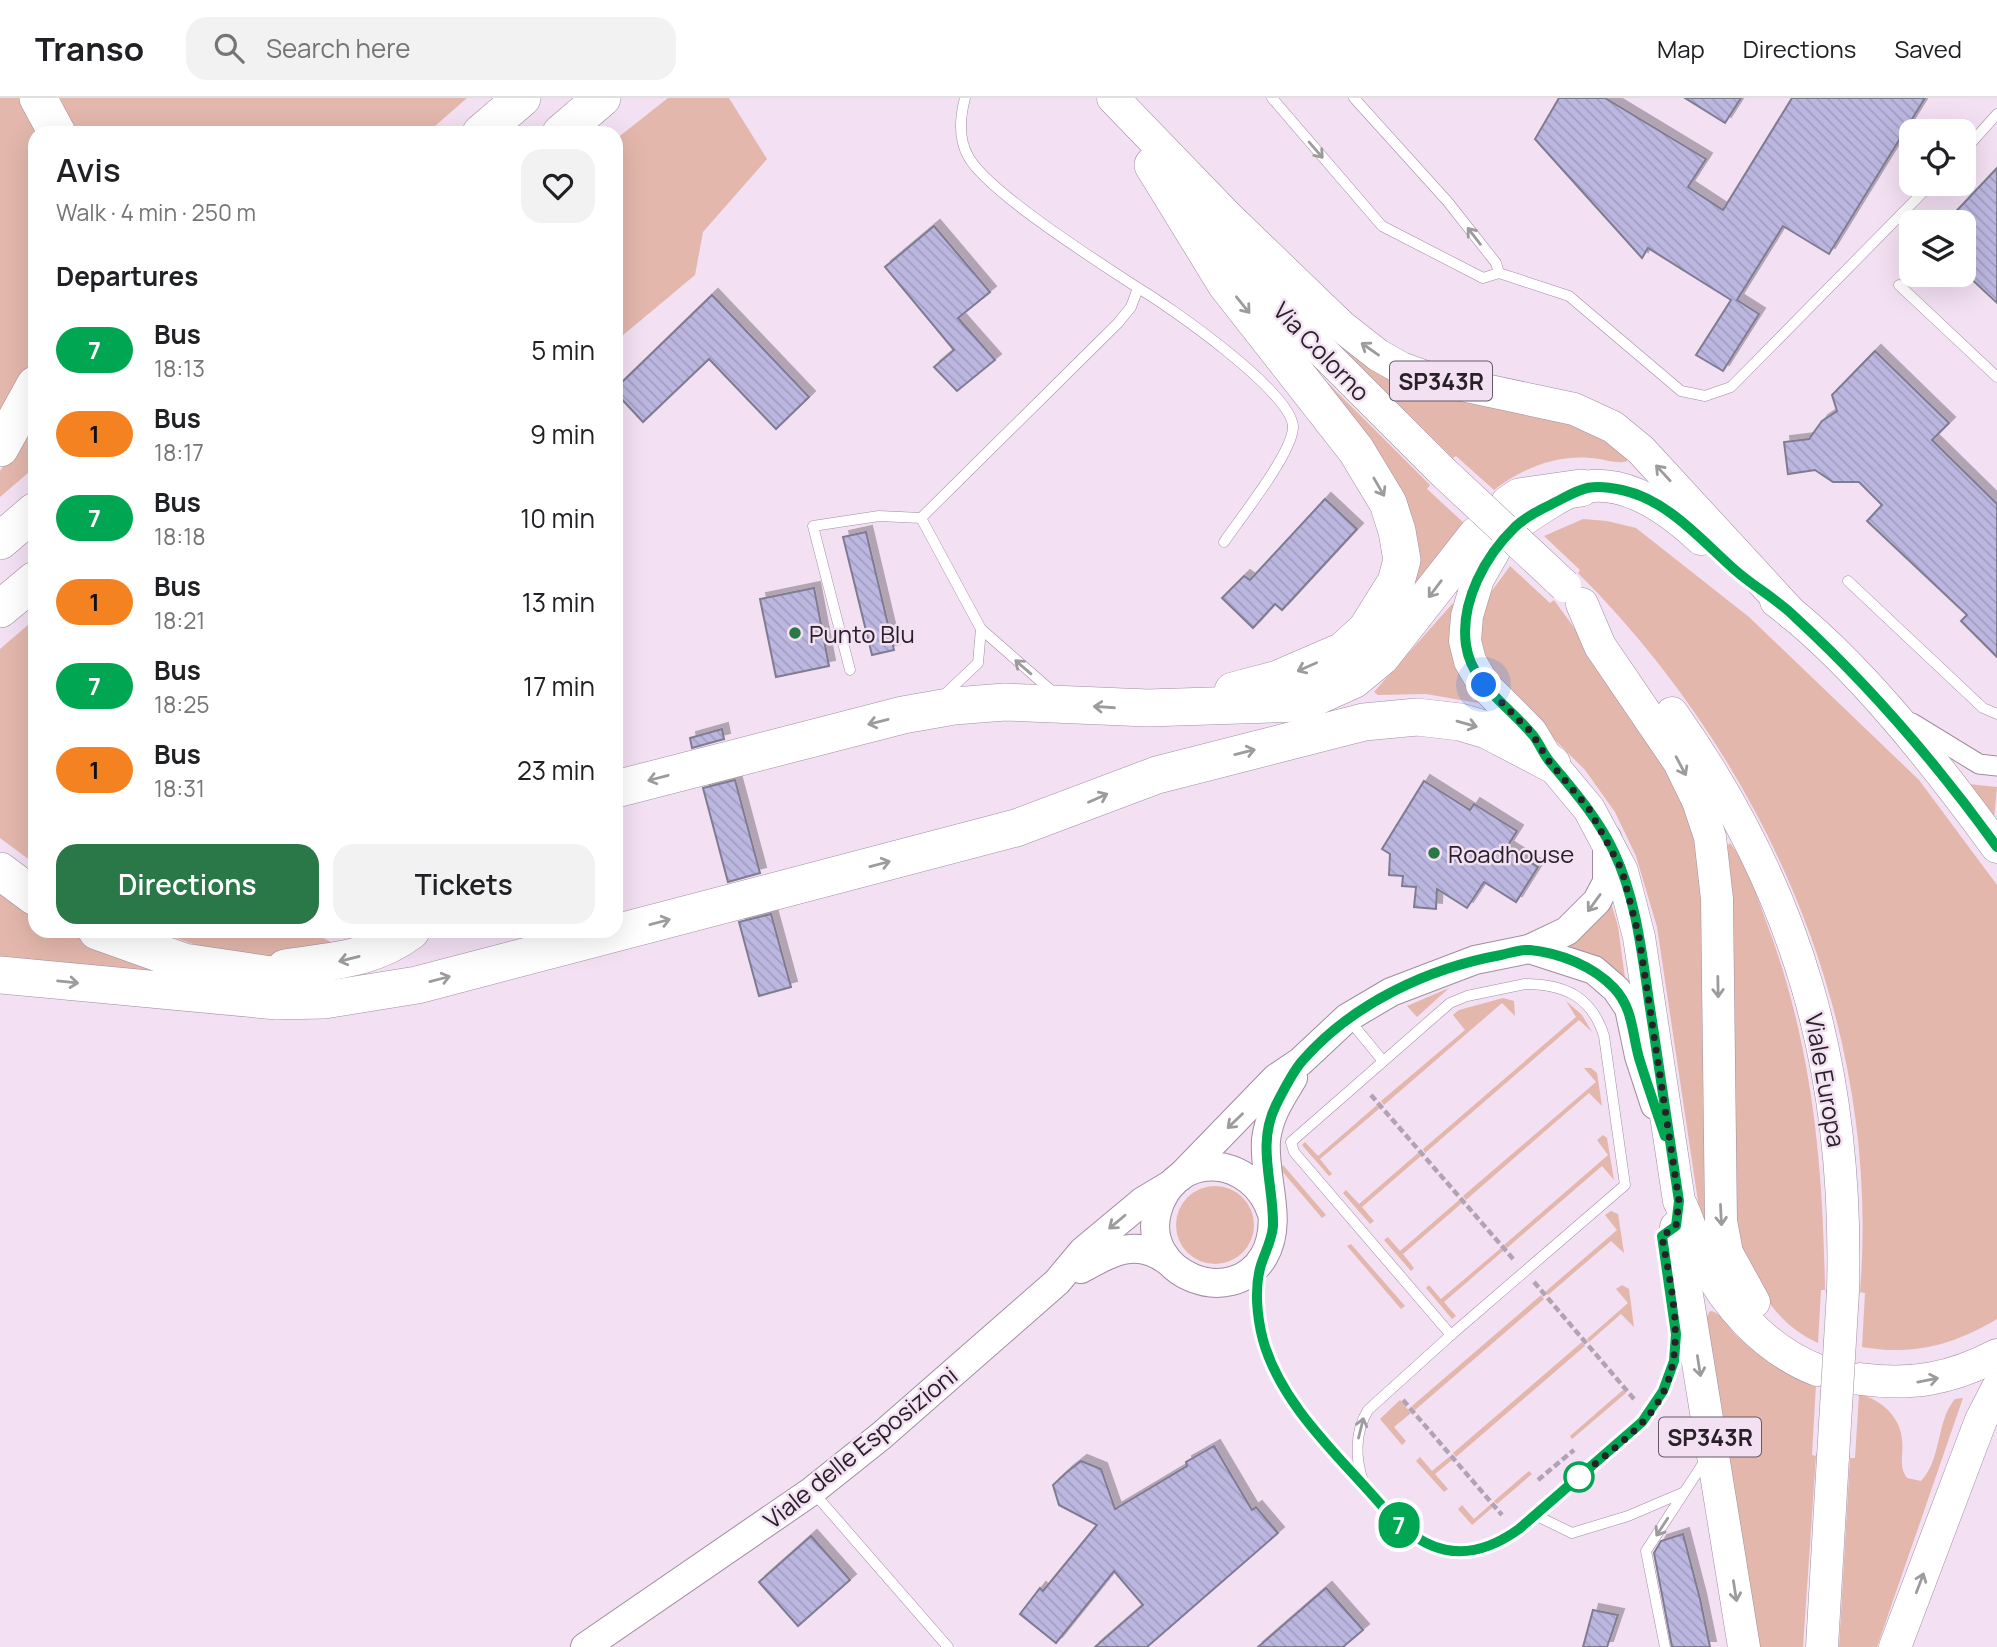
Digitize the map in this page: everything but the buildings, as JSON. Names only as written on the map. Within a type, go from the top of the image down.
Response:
[{"type":"highway","points":[[38,98],[53,126]]},
{"type":"highway","points":[[489,126],[522,98]]},
{"type":"highway","points":[[569,126],[602,98]]},
{"type":"highway","points":[[1153,165],[1226,284],[1297,370],[1375,479],[1394,522],[1402,560],[1396,582],[1385,603],[1366,629],[1343,651],[1278,679],[1172,708]]},
{"type":"highway","points":[[0,448],[28,398]]},
{"type":"highway","points":[[1517,511],[1519,497],[1581,488]]},
{"type":"highway","points":[[0,541],[28,517]]},
{"type":"highway","points":[[623,787],[928,710],[1006,702],[1172,708],[1302,703],[1353,680],[1396,641],[1486,543]]},
{"type":"highway","points":[[0,609],[28,586]]},
{"type":"highway","points":[[623,931],[1016,828],[1157,775],[1364,722],[1417,717],[1461,722],[1486,730],[1552,764]]},
{"type":"highway","points":[[0,871],[28,892]]},
{"type":"highway","points":[[117,938],[184,962],[373,992]]},
{"type":"highway","points":[[256,973],[351,959],[384,947],[399,938]]},
{"type":"highway","points":[[0,975],[277,1001],[316,1001],[418,985],[597,938]]},
{"type":"main road","name":"Via Colorno","points":[[1096,98],[1264,292],[1442,471],[1574,595]]},
{"type":"main road","name":"SP343R","points":[[1113,98],[1219,209],[1366,347],[1415,373],[1559,405],[1613,428],[1642,450],[1792,614],[1860,681],[1955,788],[1997,847]]},
{"type":"main road","name":"SP343R","points":[[1581,488],[1623,491],[1657,504],[1792,614]]},
{"type":"main road","name":"SP343R","points":[[1486,543],[1467,616],[1465,640],[1470,661],[1484,685],[1531,732],[1552,764],[1589,809],[1607,838],[1628,886],[1636,919],[1674,1162],[1673,1221],[1744,1647]]},
{"type":"main road","name":"SP343R","points":[[1574,595],[1600,646],[1679,762],[1698,801],[1710,837],[1716,877],[1721,1205],[1727,1253],[1742,1283],[1763,1313],[1817,1362],[1777,1349],[1749,1323],[1673,1221]]},
{"type":"main road","name":"Viale Europa","points":[[1574,595],[1644,674],[1704,760],[1749,834],[1779,903],[1813,1005],[1834,1110],[1842,1178],[1843,1291],[1822,1647]]},
{"type":"main road","points":[[1860,1379],[1894,1383],[1922,1382],[1954,1374],[1997,1355]]},
{"type":"main road","points":[[1895,1647],[1981,1420],[1997,1389]]},
{"type":"street","points":[[1860,681],[1946,747],[1979,764],[1997,766]]},
{"type":"street","name":"Viale delle Esposizioni","points":[[1169,1262],[1159,1246],[1155,1227],[1161,1199],[1276,1078],[1303,1059],[1348,1018],[1391,992],[1464,964],[1529,949],[1567,931],[1597,901],[1607,882],[1607,838]]},
{"type":"street","points":[[1529,949],[1594,970],[1616,989],[1629,1008],[1639,1056],[1674,1162]]},
{"type":"street","name":"Viale delle Esposizioni","points":[[1057,1282],[1122,1248],[1148,1250],[1192,1279],[1220,1283],[1248,1273],[1264,1255],[1271,1237],[1267,1132],[1277,1103],[1303,1059]]},
{"type":"street","name":"Viale delle Esposizioni","points":[[584,1647],[812,1491],[881,1436],[1057,1282],[1083,1251],[1143,1201],[1177,1180],[1207,1167],[1236,1170],[1259,1187],[1272,1214]]},
{"type":"lane","points":[[965,98],[961,131],[968,157],[976,168],[1012,200],[1174,310],[1282,400],[1292,417],[1289,445],[1224,542]]},
{"type":"lane","points":[[1272,98],[1382,226],[1483,278],[1499,273],[1569,296],[1681,391],[1705,397],[1731,387],[1919,196]]},
{"type":"lane","points":[[1354,98],[1448,202],[1496,263],[1499,273]]},
{"type":"lane","points":[[1976,138],[1997,114]]},
{"type":"lane","points":[[1901,287],[1997,377]]},
{"type":"lane","points":[[850,670],[813,526],[879,516],[921,518],[1118,323],[1131,307],[1138,288]]},
{"type":"lane","points":[[921,518],[981,629],[1067,704]]},
{"type":"lane","points":[[1848,581],[1983,708],[1997,714]]},
{"type":"lane","points":[[928,710],[978,663],[981,629]]},
{"type":"lane","points":[[1370,1493],[1360,1473],[1359,1431],[1372,1405],[1625,1185],[1604,1036],[1595,1014],[1578,995],[1551,985],[1518,984],[1456,1000],[1295,1137],[1292,1149],[1451,1335]]},
{"type":"lane","points":[[1348,1018],[1383,1061]]},
{"type":"lane","points":[[1264,1255],[1258,1279],[1258,1307],[1263,1340],[1272,1364],[1303,1414],[1370,1493],[1408,1533],[1430,1547],[1445,1550],[1466,1551],[1495,1544],[1535,1515],[1636,1428],[1654,1408],[1674,1361],[1676,1334],[1673,1305]]},
{"type":"lane","points":[[1535,1515],[1572,1533],[1628,1516],[1681,1495],[1712,1449]]},
{"type":"lane","points":[[1665,1647],[1646,1551],[1712,1449]]},
{"type":"lane","points":[[812,1491],[948,1647]]},
{"type":"path","points":[[1359,1082],[1516,1262]]},
{"type":"path","points":[[1533,1281],[1634,1399]]},
{"type":"path","points":[[1391,1386],[1502,1515]]},
{"type":"path","points":[[1538,1480],[1574,1450]]},
{"type":"shaded area","points":[[0,98],[22,98],[40,126],[28,126],[28,374],[25,384],[0,419]]},
{"type":"shaded area","points":[[60,98],[467,98],[435,126],[72,126]]},
{"type":"shaded area","points":[[668,98],[729,98],[767,159],[703,232],[695,275],[623,335],[623,133]]},
{"type":"shaded area","points":[[1340,342],[1554,417],[1602,438],[1626,454],[1627,461],[1577,458],[1551,461],[1515,476],[1494,490],[1456,456],[1453,458],[1340,346]]},
{"type":"shaded area","points":[[1310,365],[1430,485],[1427,489],[1465,524],[1397,610],[1407,579]]},
{"type":"shaded area","points":[[28,432],[28,473],[0,497],[0,471]]},
{"type":"shaded area","points":[[1583,519],[1636,528],[1749,617],[1919,780],[1997,885],[1997,1319],[1965,1336],[1915,1349],[1862,1347],[1865,1293],[1860,1292],[1862,1192],[1852,1093],[1830,996],[1798,902],[1756,812],[1704,727],[1645,647],[1578,573],[1580,570],[1544,536]]},
{"type":"shaded area","points":[[1510,566],[1550,603],[1554,600],[1631,706],[1671,770],[1703,864],[1710,1224],[1704,1225],[1699,1208],[1657,927],[1636,856],[1615,812],[1585,770],[1508,693],[1482,661],[1478,641],[1486,599]]},
{"type":"shaded area","points":[[1453,603],[1454,663],[1478,703],[1426,694],[1378,695],[1374,692]]},
{"type":"shaded area","points":[[28,625],[28,859],[0,838],[0,649]]},
{"type":"shaded area","points":[[1968,784],[1997,787],[1994,819]]},
{"type":"shaded area","points":[[1730,843],[1755,891],[1782,967],[1804,1057],[1818,1149],[1824,1242],[1825,1290],[1821,1290],[1818,1343],[1803,1335],[1779,1314],[1760,1289],[1735,1246],[1727,846]]},
{"type":"shaded area","points":[[0,878],[28,899],[28,938],[89,938],[217,984],[0,958]]},
{"type":"shaded area","points":[[1611,903],[1618,926],[1625,978],[1565,947]]},
{"type":"shaded area","points":[[176,938],[323,938],[331,942],[336,952],[274,958],[196,945]]},
{"type":"shaded area","points":[[1449,988],[1417,1017],[1407,1006]]},
{"type":"shaded area","points":[[1503,998],[1514,1001],[1515,1016],[1502,1003],[1384,1105],[1381,1101],[1465,1030],[1453,1015],[1459,1010]]},
{"type":"shaded area","points":[[1566,1001],[1582,1015],[1592,1032],[1579,1020],[1425,1153],[1423,1149],[1576,1017]]},
{"type":"shaded area","points":[[1584,1068],[1591,1068],[1597,1073],[1602,1106],[1589,1093],[1466,1200],[1463,1196],[1596,1082]]},
{"type":"shaded area","points":[[1377,1105],[1380,1108],[1320,1159],[1332,1174],[1329,1176],[1302,1145],[1305,1142],[1318,1156]]},
{"type":"shaded area","points":[[1603,1135],[1607,1138],[1614,1180],[1602,1166],[1507,1248],[1504,1245],[1608,1155],[1597,1140]]},
{"type":"shaded area","points":[[1418,1153],[1421,1156],[1362,1207],[1374,1221],[1370,1224],[1343,1193],[1346,1190],[1359,1204]]},
{"type":"shaded area","points":[[1283,1165],[1326,1215],[1322,1218],[1281,1170]]},
{"type":"shaded area","points":[[1215,1186],[1230,1189],[1243,1197],[1251,1210],[1254,1225],[1251,1240],[1243,1253],[1230,1261],[1215,1264],[1200,1261],[1187,1253],[1179,1240],[1176,1225],[1179,1210],[1187,1197],[1200,1189]]},
{"type":"shaded area","points":[[1459,1200],[1462,1203],[1403,1254],[1414,1268],[1411,1271],[1384,1240],[1388,1237],[1400,1251]]},
{"type":"shaded area","points":[[1611,1211],[1618,1214],[1624,1253],[1611,1241],[1548,1295],[1545,1292],[1617,1230],[1605,1215]]},
{"type":"shaded area","points":[[1351,1244],[1405,1306],[1401,1309],[1347,1246]]},
{"type":"shaded area","points":[[1501,1248],[1503,1251],[1444,1302],[1456,1316],[1452,1319],[1426,1288],[1429,1285],[1441,1299]]},
{"type":"shaded area","points":[[1622,1285],[1629,1289],[1634,1327],[1621,1314],[1589,1342],[1587,1339],[1628,1303],[1616,1289]]},
{"type":"shaded area","points":[[1541,1295],[1544,1299],[1415,1410],[1412,1406]]},
{"type":"shaded area","points":[[1710,1311],[1718,1314],[1737,1336],[1764,1358],[1816,1384],[1812,1455],[1816,1456],[1803,1647],[1757,1647],[1706,1318]]},
{"type":"shaded area","points":[[1582,1342],[1585,1346],[1456,1457],[1453,1453]]},
{"type":"shaded area","points":[[1623,1390],[1626,1393],[1572,1439],[1570,1436]]},
{"type":"shaded area","points":[[1859,1394],[1882,1405],[1898,1424],[1904,1473],[1907,1478],[1921,1481],[1933,1462],[1949,1408],[1955,1399],[1963,1398],[1877,1647],[1839,1647],[1850,1458],[1855,1458]]},
{"type":"shaded area","points":[[1400,1400],[1411,1413],[1394,1427],[1406,1441],[1402,1445],[1380,1419]]},
{"type":"shaded area","points":[[1420,1457],[1432,1471],[1449,1457],[1452,1460],[1435,1474],[1448,1489],[1444,1492],[1416,1461]]},
{"type":"shaded area","points":[[1529,1471],[1532,1474],[1497,1504],[1494,1501]]},
{"type":"shaded area","points":[[1491,1504],[1493,1507],[1472,1525],[1458,1509],[1462,1505],[1474,1519]]},
{"type":"bus line","name":"7","points":[[1665,1136],[1639,1056],[1629,1008],[1616,989],[1594,970],[1529,949],[1475,960],[1391,992],[1348,1018],[1298,1066],[1273,1111],[1267,1132],[1266,1152],[1273,1226],[1258,1279],[1258,1307],[1263,1340],[1277,1375],[1303,1414],[1393,1519],[1416,1539],[1437,1549],[1466,1551],[1495,1544],[1519,1529],[1648,1415],[1668,1381],[1674,1361],[1675,1316],[1662,1236],[1676,1226],[1679,1201],[1639,937],[1628,886],[1607,838],[1589,809],[1548,760],[1531,732],[1484,685],[1473,670],[1467,651],[1465,629],[1478,579],[1494,551],[1521,522],[1581,488],[1612,488],[1635,494],[1676,517],[1738,573],[1792,614],[1860,681],[1955,788],[1997,847]]},
{"type":"place","name":"Punto Blu","points":[[795,633]]},
{"type":"place","name":"Roadhouse","points":[[1434,853]]},
{"type":"route","points":[[1484,685],[1531,732],[1548,760],[1589,809],[1622,870],[1639,937],[1679,1201],[1676,1226],[1662,1236],[1676,1327],[1674,1361],[1668,1381],[1648,1415],[1636,1428],[1572,1483],[1579,1477]]}]
